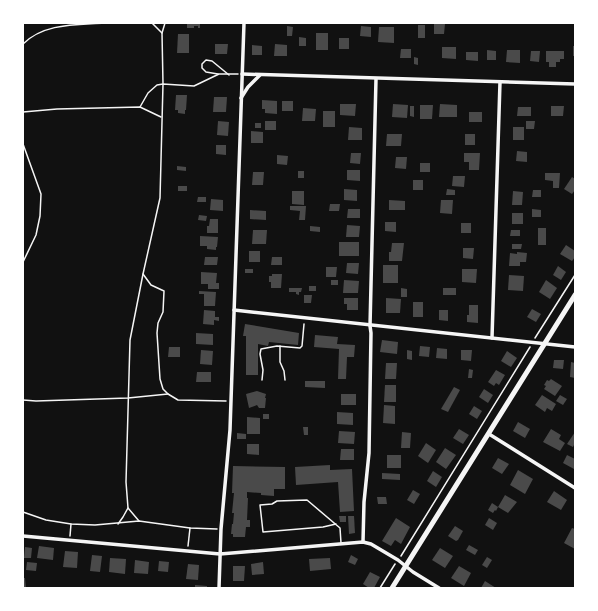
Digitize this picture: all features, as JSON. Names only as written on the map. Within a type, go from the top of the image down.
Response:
[{"type":"main road","points":[[392,588],[575,295]]},
{"type":"street","points":[[219,588],[221,529],[230,430],[244,23]]},
{"type":"street","points":[[242,74],[575,84]]},
{"type":"street","points":[[241,99],[248,86],[260,75]]},
{"type":"street","points":[[363,542],[364,502],[369,453],[370,326],[376,79]]},
{"type":"street","points":[[492,338],[500,82]]},
{"type":"street","points":[[234,310],[370,326],[575,347]]},
{"type":"street","points":[[489,434],[575,488]]},
{"type":"street","points":[[23,536],[220,554],[363,542],[371,544],[398,560],[405,567],[439,588]]},
{"type":"lane","points":[[336,524],[262,532],[260,505],[272,504],[278,501],[307,500],[336,524],[340,528],[342,543]]},
{"type":"path","points":[[23,44],[43,31],[65,26],[104,23]]},
{"type":"path","points":[[152,23],[162,33]]},
{"type":"path","points":[[118,524],[124,517],[128,508],[126,482],[130,340],[160,198],[162,33],[165,23]]},
{"type":"path","points":[[229,75],[212,60],[206,60],[202,64],[202,68],[206,72],[229,75],[242,74]]},
{"type":"path","points":[[140,108],[148,93],[157,85],[194,86],[219,74]]},
{"type":"path","points":[[23,112],[57,108],[140,108],[161,117]]},
{"type":"path","points":[[23,144],[41,194],[40,216],[36,235],[23,262]]},
{"type":"path","points":[[143,274],[151,285],[164,291],[162,312],[158,323],[157,333],[160,379],[163,389],[178,400],[230,401]]},
{"type":"path","points":[[380,588],[575,275]]},
{"type":"path","points":[[262,380],[263,370],[260,354],[261,350],[280,346],[300,348],[302,346],[304,318]]},
{"type":"path","points":[[280,346],[280,362],[284,370],[285,380]]},
{"type":"path","points":[[23,400],[36,401],[128,398],[168,394]]},
{"type":"path","points":[[128,508],[139,521]]},
{"type":"path","points":[[23,512],[46,520],[71,524],[118,524],[139,521],[190,528],[221,529]]},
{"type":"path","points":[[70,540],[71,524]]},
{"type":"path","points":[[188,552],[190,528]]},
{"type":"building","points":[[187,23],[200,23],[200,28],[198,28],[198,26],[194,26],[194,28],[187,28]]},
{"type":"building","points":[[434,23],[445,24],[444,34],[434,34]]},
{"type":"building","points":[[418,25],[425,25],[425,38],[418,38]]},
{"type":"building","points":[[287,26],[293,27],[292,36],[287,36]]},
{"type":"building","points":[[361,26],[371,27],[371,37],[360,36]]},
{"type":"building","points":[[379,27],[394,27],[394,43],[378,42]]},
{"type":"building","points":[[316,33],[328,33],[328,50],[316,50]]},
{"type":"building","points":[[178,34],[189,34],[189,53],[177,53]]},
{"type":"building","points":[[299,37],[306,38],[306,46],[299,46]]},
{"type":"building","points":[[339,38],[349,38],[349,49],[339,49]]},
{"type":"building","points":[[215,44],[228,44],[227,54],[215,54]]},
{"type":"building","points":[[275,44],[287,45],[287,56],[274,56]]},
{"type":"building","points":[[252,45],[262,46],[262,55],[252,55]]},
{"type":"building","points":[[573,46],[575,46],[575,56],[573,56]]},
{"type":"building","points":[[442,47],[456,47],[456,59],[442,58]]},
{"type":"building","points":[[401,49],[411,49],[411,58],[400,58]]},
{"type":"building","points":[[487,50],[496,51],[496,60],[487,60]]},
{"type":"building","points":[[507,50],[520,50],[520,63],[506,62]]},
{"type":"building","points":[[531,51],[540,51],[539,62],[530,61]]},
{"type":"building","points":[[546,51],[564,51],[564,59],[560,59],[560,62],[556,62],[556,67],[549,67],[549,62],[546,62]]},
{"type":"building","points":[[466,52],[478,52],[478,61],[466,60]]},
{"type":"building","points":[[414,57],[418,58],[418,65],[414,64]]},
{"type":"building","points":[[176,95],[187,95],[185,114],[178,113],[178,110],[175,110]]},
{"type":"building","points":[[214,97],[227,97],[226,112],[213,112]]},
{"type":"building","points":[[262,100],[277,101],[277,114],[265,113],[265,109],[262,109]]},
{"type":"building","points":[[282,101],[293,101],[293,111],[282,111]]},
{"type":"building","points":[[340,104],[356,104],[355,116],[340,115]]},
{"type":"building","points":[[393,104],[408,105],[407,118],[392,117]]},
{"type":"building","points":[[440,104],[457,105],[457,117],[439,117]]},
{"type":"building","points":[[420,105],[433,105],[432,119],[420,119]]},
{"type":"building","points":[[410,106],[414,106],[414,117],[410,116]]},
{"type":"building","points":[[551,106],[564,106],[563,116],[551,116]]},
{"type":"building","points":[[518,107],[531,107],[531,116],[517,116]]},
{"type":"building","points":[[303,108],[316,109],[315,121],[302,121]]},
{"type":"building","points":[[323,111],[335,111],[335,127],[323,127]]},
{"type":"building","points":[[469,112],[482,112],[482,122],[469,122]]},
{"type":"building","points":[[218,121],[229,122],[228,136],[217,135]]},
{"type":"building","points":[[265,121],[276,121],[276,130],[265,130]]},
{"type":"building","points":[[526,121],[535,121],[534,129],[526,129]]},
{"type":"building","points":[[255,123],[261,123],[261,128],[255,128]]},
{"type":"building","points":[[349,127],[362,128],[362,140],[348,140]]},
{"type":"building","points":[[513,127],[524,127],[524,140],[513,140]]},
{"type":"building","points":[[251,131],[263,132],[263,143],[251,143]]},
{"type":"building","points":[[387,134],[402,134],[401,146],[386,146]]},
{"type":"building","points":[[465,134],[475,134],[475,145],[465,145]]},
{"type":"building","points":[[216,145],[226,145],[226,155],[216,154]]},
{"type":"building","points":[[517,151],[527,152],[527,162],[516,161]]},
{"type":"building","points":[[351,153],[361,153],[360,164],[350,163]]},
{"type":"building","points":[[464,153],[480,153],[479,170],[469,170],[469,162],[464,162]]},
{"type":"building","points":[[277,155],[288,156],[287,165],[277,164]]},
{"type":"building","points":[[396,157],[407,157],[406,169],[395,168]]},
{"type":"building","points":[[420,163],[430,163],[430,172],[420,172]]},
{"type":"building","points":[[177,166],[186,167],[186,171],[177,170]]},
{"type":"building","points":[[347,170],[360,170],[360,181],[347,180]]},
{"type":"building","points":[[298,171],[304,171],[304,178],[298,178]]},
{"type":"building","points":[[253,172],[264,172],[263,185],[252,185]]},
{"type":"building","points":[[545,173],[560,173],[559,188],[553,188],[553,181],[545,180]]},
{"type":"building","points":[[453,176],[465,176],[464,187],[452,186]]},
{"type":"building","points":[[572,177],[575,179],[575,190],[572,194],[564,189]]},
{"type":"building","points":[[413,180],[423,180],[423,190],[413,190]]},
{"type":"building","points":[[178,186],[187,186],[187,191],[178,191]]},
{"type":"building","points":[[344,189],[357,190],[357,201],[344,200]]},
{"type":"building","points":[[447,189],[455,190],[455,195],[446,195]]},
{"type":"building","points":[[533,190],[541,190],[541,197],[532,197]]},
{"type":"building","points":[[292,191],[304,191],[304,205],[292,204]]},
{"type":"building","points":[[513,191],[523,192],[522,205],[512,205]]},
{"type":"building","points":[[198,197],[206,197],[206,202],[197,202]]},
{"type":"building","points":[[211,199],[223,200],[223,211],[210,210]]},
{"type":"building","points":[[389,200],[405,201],[405,210],[389,210]]},
{"type":"building","points":[[441,200],[453,200],[452,214],[440,213]]},
{"type":"building","points":[[330,204],[340,204],[339,211],[329,211]]},
{"type":"building","points":[[290,206],[306,206],[305,220],[299,220],[300,211],[290,210]]},
{"type":"building","points":[[348,209],[360,209],[360,218],[347,218]]},
{"type":"building","points":[[532,209],[541,210],[541,217],[532,217]]},
{"type":"building","points":[[250,210],[266,211],[266,220],[250,219]]},
{"type":"building","points":[[512,213],[523,213],[523,224],[512,224]]},
{"type":"building","points":[[199,215],[207,216],[206,221],[198,220]]},
{"type":"building","points":[[210,219],[218,219],[218,233],[207,233],[207,226],[209,226]]},
{"type":"building","points":[[385,222],[396,222],[396,232],[385,231]]},
{"type":"building","points":[[461,223],[471,223],[471,233],[461,233]]},
{"type":"building","points":[[347,225],[360,226],[359,237],[346,237]]},
{"type":"building","points":[[310,226],[320,227],[320,232],[310,231]]},
{"type":"building","points":[[538,228],[546,228],[546,245],[538,245]]},
{"type":"building","points":[[253,230],[267,230],[266,244],[252,244]]},
{"type":"building","points":[[511,230],[520,230],[520,236],[510,236]]},
{"type":"building","points":[[200,236],[218,237],[216,250],[207,249],[207,246],[200,246]]},
{"type":"building","points":[[339,242],[359,242],[359,256],[339,256]]},
{"type":"building","points":[[392,243],[404,243],[402,261],[389,261],[389,252],[391,252]]},
{"type":"building","points":[[512,244],[522,244],[521,249],[512,249]]},
{"type":"building","points":[[566,245],[575,251],[575,257],[572,261],[560,254]]},
{"type":"building","points":[[463,248],[474,248],[473,259],[463,258]]},
{"type":"building","points":[[249,251],[260,251],[260,262],[249,262]]},
{"type":"building","points":[[517,252],[527,253],[526,262],[520,262],[520,266],[509,266],[510,253],[517,254]]},
{"type":"building","points":[[205,257],[218,257],[217,265],[204,265]]},
{"type":"building","points":[[272,257],[282,257],[282,265],[271,265]]},
{"type":"building","points":[[347,263],[359,263],[358,274],[346,273]]},
{"type":"building","points":[[383,265],[398,265],[398,283],[383,283]]},
{"type":"building","points":[[558,266],[566,272],[561,280],[553,275]]},
{"type":"building","points":[[326,267],[337,267],[336,277],[326,277]]},
{"type":"building","points":[[245,269],[253,269],[253,273],[245,273]]},
{"type":"building","points":[[462,269],[477,269],[476,283],[462,282]]},
{"type":"building","points":[[201,272],[217,273],[216,283],[219,283],[219,289],[208,289],[208,284],[201,284]]},
{"type":"building","points":[[272,274],[282,274],[281,288],[271,288],[269,276],[272,276]]},
{"type":"building","points":[[509,275],[524,276],[523,291],[508,290]]},
{"type":"building","points":[[331,280],[338,280],[338,285],[331,285]]},
{"type":"building","points":[[344,280],[359,281],[358,293],[343,293]]},
{"type":"building","points":[[546,280],[557,288],[550,299],[539,292]]},
{"type":"building","points":[[309,286],[316,286],[316,291],[309,291]]},
{"type":"building","points":[[289,288],[302,288],[299,295],[296,294],[296,292],[289,292]]},
{"type":"building","points":[[401,288],[407,289],[407,297],[401,297]]},
{"type":"building","points":[[443,288],[456,288],[456,295],[443,295]]},
{"type":"building","points":[[199,291],[216,292],[215,306],[204,306],[204,294],[199,294]]},
{"type":"building","points":[[304,295],[312,295],[311,303],[304,303]]},
{"type":"building","points":[[344,298],[358,298],[358,310],[347,310],[347,304],[344,304]]},
{"type":"building","points":[[386,298],[401,299],[400,313],[386,313]]},
{"type":"building","points":[[413,302],[423,302],[423,317],[413,317]]},
{"type":"building","points":[[469,305],[478,305],[478,323],[467,322]]},
{"type":"building","points":[[532,309],[541,314],[536,322],[527,317]]},
{"type":"building","points":[[204,310],[215,311],[215,317],[219,317],[219,321],[214,320],[214,325],[203,324]]},
{"type":"building","points":[[439,310],[448,310],[448,321],[439,320]]},
{"type":"building","points":[[245,324],[299,333],[298,345],[269,342],[268,346],[258,344],[258,375],[246,375],[246,336],[243,336]]},
{"type":"building","points":[[196,333],[213,334],[213,345],[196,344]]},
{"type":"building","points":[[315,335],[338,337],[337,344],[355,345],[354,357],[347,357],[346,379],[338,379],[339,349],[314,347]]},
{"type":"building","points":[[382,340],[398,342],[397,354],[380,352]]},
{"type":"building","points":[[420,346],[430,347],[429,357],[419,356]]},
{"type":"building","points":[[169,347],[180,347],[180,357],[168,357]]},
{"type":"building","points":[[437,348],[447,349],[447,359],[436,358]]},
{"type":"building","points":[[201,350],[213,351],[212,365],[200,364]]},
{"type":"building","points":[[407,350],[412,351],[412,360],[407,359]]},
{"type":"building","points":[[461,350],[472,350],[471,361],[461,360]]},
{"type":"building","points":[[507,351],[517,358],[511,367],[501,361]]},
{"type":"building","points":[[554,360],[564,360],[563,369],[553,368]]},
{"type":"building","points":[[571,362],[575,363],[575,378],[570,377]]},
{"type":"building","points":[[386,363],[397,363],[396,379],[385,379]]},
{"type":"building","points":[[469,369],[473,370],[472,378],[468,378]]},
{"type":"building","points":[[496,370],[505,375],[499,385],[496,383],[494,386],[488,382]]},
{"type":"building","points":[[197,372],[211,372],[211,382],[196,382]]},
{"type":"building","points":[[551,379],[562,386],[555,396],[544,389],[546,386],[544,385],[547,380],[549,381]]},
{"type":"building","points":[[305,381],[325,381],[325,388],[305,387]]},
{"type":"building","points":[[385,385],[396,385],[396,402],[384,402]]},
{"type":"building","points":[[454,387],[460,390],[448,412],[441,409]]},
{"type":"building","points":[[484,389],[493,395],[488,403],[479,397]]},
{"type":"building","points":[[257,391],[266,394],[265,408],[259,408],[257,405],[249,408],[246,394]]},
{"type":"building","points":[[341,394],[356,394],[356,405],[341,405]]},
{"type":"building","points":[[542,395],[556,404],[552,411],[547,408],[545,412],[535,405]]},
{"type":"building","points":[[560,395],[567,399],[563,405],[556,401]]},
{"type":"building","points":[[384,405],[395,406],[395,424],[383,423]]},
{"type":"building","points":[[474,406],[482,411],[477,419],[469,414]]},
{"type":"building","points":[[337,412],[353,413],[353,425],[337,424]]},
{"type":"building","points":[[263,414],[269,414],[269,419],[263,419]]},
{"type":"building","points":[[247,417],[260,418],[260,434],[247,434]]},
{"type":"building","points":[[518,422],[530,429],[525,438],[513,431]]},
{"type":"building","points":[[303,427],[308,427],[308,435],[304,435]]},
{"type":"building","points":[[459,429],[469,435],[463,444],[453,438]]},
{"type":"building","points":[[551,429],[561,435],[559,439],[565,443],[560,451],[543,442]]},
{"type":"building","points":[[339,431],[355,432],[354,444],[338,443]]},
{"type":"building","points":[[402,432],[411,433],[410,448],[401,448]]},
{"type":"building","points":[[575,432],[575,443],[573,447],[567,444]]},
{"type":"building","points":[[237,433],[246,434],[246,439],[237,439]]},
{"type":"building","points":[[426,443],[436,450],[428,463],[418,456]]},
{"type":"building","points":[[247,444],[259,444],[259,455],[247,454]]},
{"type":"building","points":[[445,448],[456,455],[446,469],[436,462]]},
{"type":"building","points":[[341,449],[354,449],[354,460],[340,460]]},
{"type":"building","points":[[387,455],[401,455],[401,468],[387,468]]},
{"type":"building","points":[[567,455],[575,459],[574,469],[563,463]]},
{"type":"building","points":[[498,458],[509,464],[502,474],[492,468]]},
{"type":"building","points":[[330,465],[330,470],[352,469],[354,511],[340,512],[338,482],[296,485],[295,467]]},
{"type":"building","points":[[233,466],[285,467],[285,489],[274,489],[274,496],[247,492],[247,520],[250,520],[250,527],[246,527],[245,537],[233,537],[233,534],[231,534],[234,513],[232,513],[234,493],[232,493]]},
{"type":"building","points":[[518,470],[533,479],[525,494],[510,485]]},
{"type":"building","points":[[433,471],[442,477],[436,487],[427,481]]},
{"type":"building","points":[[382,473],[400,474],[400,480],[382,479]]},
{"type":"building","points":[[413,490],[420,494],[414,504],[407,500]]},
{"type":"building","points":[[554,491],[567,500],[561,510],[547,502]]},
{"type":"building","points":[[505,495],[517,502],[508,513],[498,507]]},
{"type":"building","points":[[377,497],[386,497],[387,504],[378,504]]},
{"type":"building","points":[[492,503],[498,507],[493,513],[488,510]]},
{"type":"building","points":[[339,516],[346,516],[346,522],[340,522]]},
{"type":"building","points":[[348,516],[354,516],[355,533],[349,534]]},
{"type":"building","points":[[396,518],[410,527],[401,544],[395,540],[391,546],[382,541]]},
{"type":"building","points":[[489,518],[497,523],[493,530],[485,525]]},
{"type":"building","points":[[455,526],[463,531],[456,541],[448,536]]},
{"type":"building","points":[[572,528],[575,529],[575,549],[564,543]]},
{"type":"building","points":[[469,545],[478,550],[475,555],[466,550]]},
{"type":"building","points":[[39,546],[54,548],[53,560],[37,558]]},
{"type":"building","points":[[25,547],[32,548],[31,558],[24,558]]},
{"type":"building","points":[[440,548],[453,556],[445,568],[432,560]]},
{"type":"building","points":[[65,551],[78,552],[77,568],[63,567]]},
{"type":"building","points":[[92,555],[102,556],[100,572],[90,571]]},
{"type":"building","points":[[351,555],[358,559],[355,565],[348,562]]},
{"type":"building","points":[[487,557],[492,560],[487,568],[482,565]]},
{"type":"building","points":[[110,558],[126,559],[125,574],[109,572]]},
{"type":"building","points":[[330,558],[331,569],[310,571],[309,559]]},
{"type":"building","points":[[135,560],[149,562],[148,574],[134,573]]},
{"type":"building","points":[[159,561],[169,562],[168,572],[158,571]]},
{"type":"building","points":[[27,562],[37,563],[36,571],[26,570]]},
{"type":"building","points":[[263,562],[264,574],[252,575],[251,564]]},
{"type":"building","points":[[188,564],[199,565],[198,580],[186,579]]},
{"type":"building","points":[[233,566],[245,566],[244,581],[233,581]]},
{"type":"building","points":[[459,566],[471,573],[464,586],[451,578]]},
{"type":"building","points":[[370,572],[380,577],[374,588],[369,588],[363,584]]},
{"type":"building","points":[[23,578],[25,578],[26,588],[23,588]]},
{"type":"building","points":[[485,581],[496,588],[481,588]]},
{"type":"building","points":[[195,585],[207,586],[207,588],[195,588]]}]
